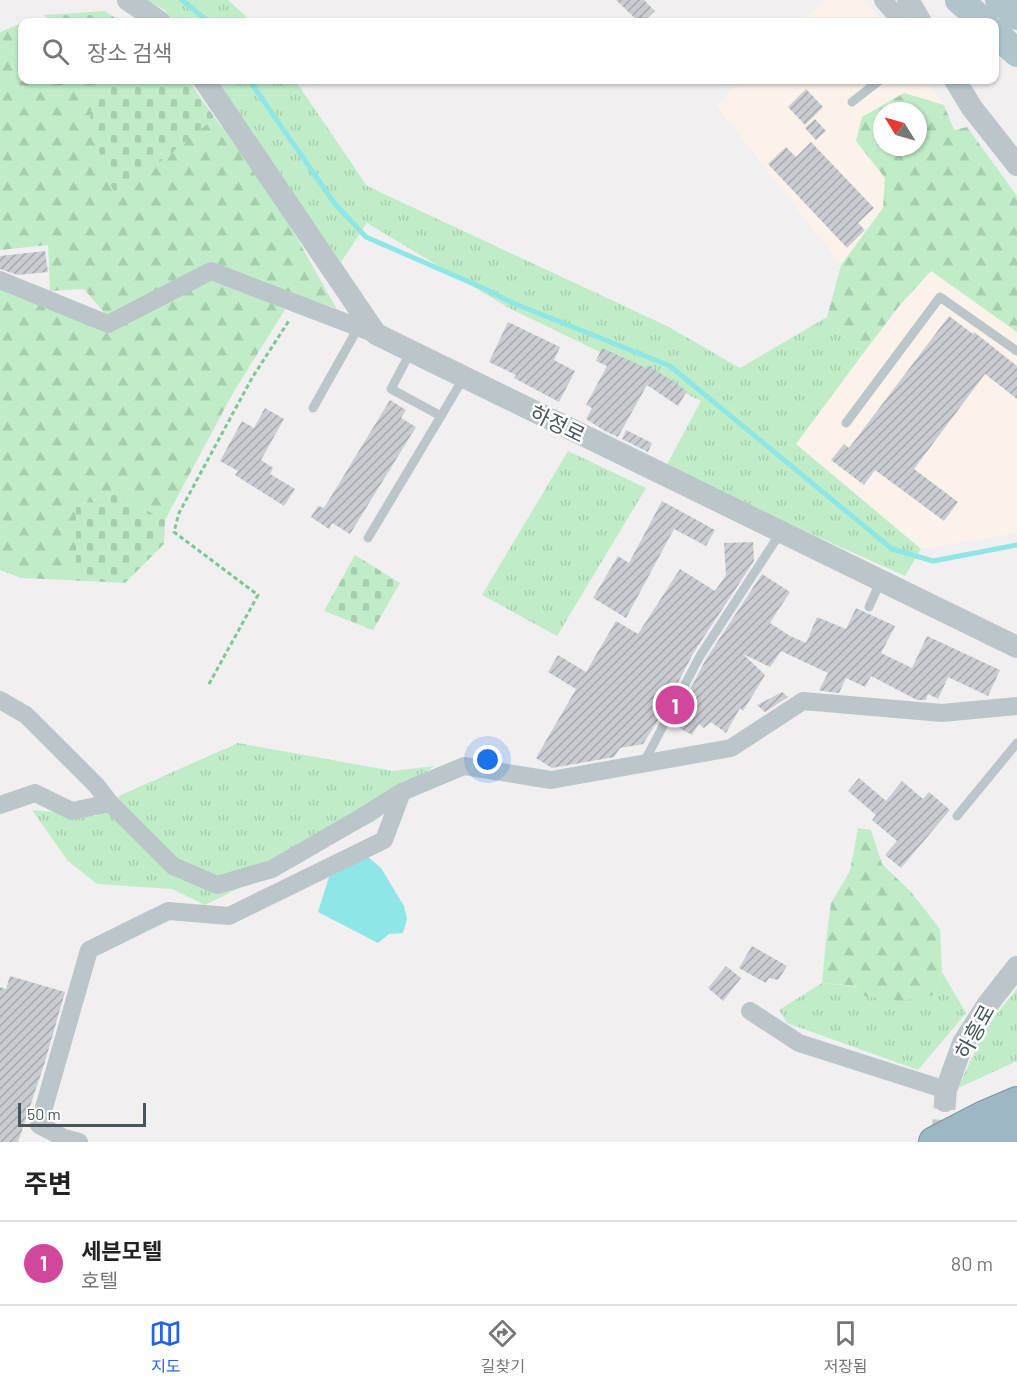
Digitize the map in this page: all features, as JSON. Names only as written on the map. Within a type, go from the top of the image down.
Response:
[{"type":"highway","points":[[981,1129],[1017,1093]]},
{"type":"highway","points":[[981,1129],[1017,1102]]},
{"type":"highway","points":[[934,1142],[981,1129],[1017,1125]]},
{"type":"main road","points":[[959,0],[979,18]]},
{"type":"main road","points":[[999,0],[1017,16]]},
{"type":"main road","points":[[999,37],[1017,53]]},
{"type":"street","points":[[128,0],[154,18]]},
{"type":"street","points":[[883,0],[899,18]]},
{"type":"street","points":[[908,0],[919,18]]},
{"type":"street","name":"하정로","points":[[207,84],[367,331],[1017,647]]},
{"type":"street","points":[[952,84],[1017,165]]},
{"type":"street","points":[[957,84],[972,108]]},
{"type":"street","points":[[0,280],[108,324],[211,271],[367,331]]},
{"type":"street","points":[[0,700],[26,715],[173,866],[217,885],[272,869],[402,792],[464,766],[551,780],[731,748],[803,701],[942,713],[1017,706]]},
{"type":"street","points":[[79,1142],[64,1138],[39,1125],[89,950],[168,911],[229,916],[384,840],[402,792]]},
{"type":"street","points":[[0,804],[35,793],[72,811],[110,803]]},
{"type":"street","name":"하흥로","points":[[946,1095],[963,1043],[988,1004],[1017,967]]},
{"type":"street","points":[[750,1011],[799,1043],[946,1095]]},
{"type":"lane","points":[[852,102],[875,84]]},
{"type":"lane","points":[[846,423],[940,297],[1017,351]]},
{"type":"lane","points":[[313,408],[367,331]]},
{"type":"lane","points":[[411,351],[391,389],[441,416]]},
{"type":"lane","points":[[368,538],[464,377]]},
{"type":"lane","points":[[644,764],[700,656],[781,532]]},
{"type":"lane","points":[[869,607],[881,580]]},
{"type":"lane","points":[[957,816],[1017,743]]},
{"type":"path","points":[[209,684],[258,595],[174,532],[179,513],[252,378],[299,304]]},
{"type":"shaded area","points":[[825,0],[864,0],[878,18],[805,18]]},
{"type":"shaded area","points":[[739,84],[928,84],[944,105],[904,93],[888,102],[873,102],[873,111],[862,117],[856,141],[885,178],[883,208],[841,265],[716,105]]},
{"type":"shaded area","points":[[931,270],[1017,332],[1017,533],[921,549],[795,444],[899,306]]},
{"type":"green space","points":[[145,0],[228,0],[248,18],[170,18],[165,10]]},
{"type":"green space","points":[[105,11],[115,18],[47,18],[44,15]]},
{"type":"green space","points":[[18,25],[18,84],[98,84],[90,117],[186,137],[215,118],[278,204],[336,308],[208,267],[107,316],[84,289],[50,291],[48,245],[0,250],[0,32]]},
{"type":"green space","points":[[98,84],[191,84],[215,118],[116,197],[103,166],[90,117]]},
{"type":"green space","points":[[216,84],[298,84],[367,186],[667,326],[740,368],[827,317],[862,355],[796,444],[921,549],[905,576],[665,468],[701,401],[509,308],[367,223],[341,262]]},
{"type":"green space","points":[[904,93],[944,105],[954,130],[967,127],[1017,196],[1017,332],[931,271],[899,306],[862,355],[827,317],[841,265],[883,208],[885,178],[856,141],[862,117],[873,111],[873,156],[927,156],[927,102],[888,102]]},
{"type":"green space","points":[[209,280],[286,308],[233,393],[165,520],[114,493],[76,506],[76,565],[67,580],[21,578],[0,570],[0,287],[106,333]]},
{"type":"green space","points":[[568,451],[646,488],[557,636],[482,595]]},
{"type":"green space","points":[[114,493],[165,520],[164,544],[125,583],[67,580],[76,565],[76,506]]},
{"type":"green space","points":[[355,555],[400,583],[373,630],[324,611]]},
{"type":"green space","points":[[238,743],[393,771],[434,766],[375,821],[205,905],[172,889],[97,884],[68,861],[32,810],[96,816],[121,795]]},
{"type":"green space","points":[[858,828],[871,830],[882,864],[911,892],[940,929],[942,972],[934,995],[901,1001],[864,996],[857,986],[822,983],[831,903],[850,871]]},
{"type":"green space","points":[[942,972],[966,1013],[918,1070],[787,1023],[779,1010],[822,983],[934,995]]},
{"type":"green space","points":[[1017,989],[1017,1061],[958,1088],[986,1027]]},
{"type":"water","points":[[367,856],[381,868],[404,906],[407,919],[403,933],[389,934],[378,943],[318,912],[329,877]]},
{"type":"building","points":[[616,0],[644,0],[655,11],[647,18],[635,18]]},
{"type":"building","points":[[806,89],[823,107],[805,125],[788,107]]},
{"type":"building","points":[[815,119],[826,131],[816,140],[805,128]]},
{"type":"building","points":[[811,142],[874,208],[858,223],[865,230],[847,248],[768,164],[786,147],[796,157]]},
{"type":"building","points":[[45,251],[48,272],[18,275],[0,269],[0,256]]},
{"type":"building","points":[[949,316],[973,334],[974,332],[1017,366],[1017,399],[985,374],[914,469],[958,502],[944,521],[875,470],[864,485],[831,460],[844,444],[849,448]]},
{"type":"building","points":[[508,322],[560,347],[554,360],[575,371],[559,402],[514,378],[516,375],[489,362]]},
{"type":"building","points":[[602,348],[646,368],[648,365],[687,391],[678,406],[647,385],[618,437],[586,419],[592,408],[586,405],[607,366],[596,361]]},
{"type":"building","points":[[390,400],[406,410],[401,418],[416,427],[350,534],[332,523],[329,529],[311,517],[318,506],[324,508]]},
{"type":"building","points":[[265,408],[284,419],[261,460],[273,468],[270,474],[295,489],[284,506],[235,475],[238,471],[220,461],[242,421],[254,428]]},
{"type":"building","points":[[626,430],[652,443],[648,452],[622,439]]},
{"type":"building","points":[[662,501],[715,530],[706,546],[674,529],[626,618],[593,598],[618,556],[629,563]]},
{"type":"building","points":[[753,542],[754,561],[694,652],[643,744],[620,748],[614,757],[552,768],[536,758],[576,689],[548,672],[558,655],[586,672],[616,621],[638,634],[680,569],[715,591],[726,575],[724,543]]},
{"type":"building","points":[[762,574],[790,592],[770,623],[790,636],[806,643],[817,617],[846,629],[856,608],[895,626],[881,653],[912,668],[927,636],[1000,670],[988,696],[948,677],[938,699],[928,694],[926,700],[917,700],[871,676],[865,687],[846,678],[839,693],[822,691],[819,690],[828,673],[781,651],[770,667],[743,654],[765,675],[743,711],[740,708],[726,733],[711,722],[704,728],[699,724],[692,735],[672,724],[706,659]]},
{"type":"building","points":[[782,692],[788,697],[765,712],[757,705]]},
{"type":"building","points":[[859,778],[886,801],[902,781],[923,799],[929,792],[950,810],[901,868],[885,855],[897,841],[872,820],[876,815],[848,791]]},
{"type":"building","points":[[752,946],[787,966],[778,980],[769,978],[766,983],[739,968]]},
{"type":"building","points":[[726,966],[741,978],[723,1001],[708,988]]},
{"type":"building","points":[[10,976],[65,992],[18,1142],[0,1142],[0,987],[6,989]]},
{"type":"waterway","points":[[182,0],[204,18]]},
{"type":"waterway","points":[[252,84],[335,204],[366,237],[513,303],[670,366],[892,549],[933,561],[1017,545]]},
{"type":"tunnel","points":[[942,1142],[945,1101]]},
{"type":"place","name":"세븐모텔","points":[[675,705]]}]
